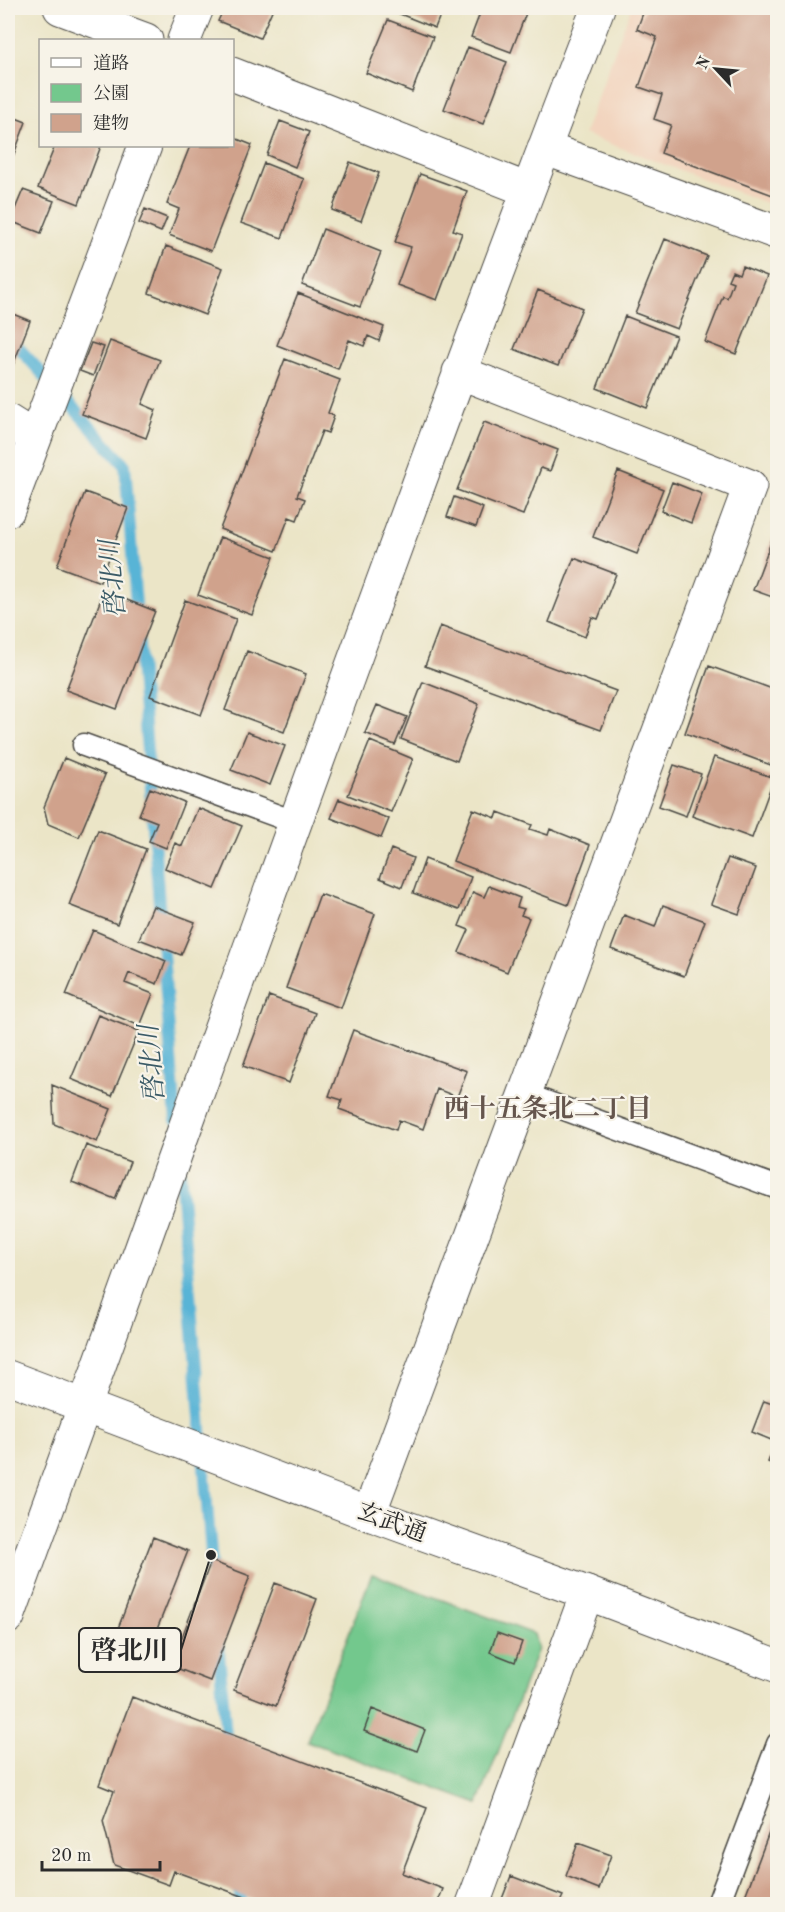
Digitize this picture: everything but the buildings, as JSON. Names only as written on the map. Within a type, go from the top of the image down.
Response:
[{"type":"street","points":[[60,8],[143,39]]},
{"type":"street","points":[[184,39],[197,8]]},
{"type":"street","points":[[9,1611],[459,372],[598,8]]},
{"type":"street","points":[[234,75],[528,190]]},
{"type":"street","points":[[8,510],[21,430],[145,147]]},
{"type":"street","points":[[544,148],[777,233]]},
{"type":"street","points":[[369,1514],[750,486],[459,372]]},
{"type":"street","name":"玄武通","points":[[8,1377],[369,1514],[588,1593],[777,1666]]},
{"type":"street","points":[[473,1905],[588,1593]]},
{"type":"lane","points":[[84,745],[294,822]]},
{"type":"lane","points":[[524,1094],[777,1188]]},
{"type":"lane","points":[[718,1905],[771,1779],[777,1744]]},
{"type":"shaded area","points":[[631,8],[777,8],[777,207],[584,134]]},
{"type":"green space","points":[[372,1574],[534,1634],[538,1649],[478,1804],[307,1741]]},
{"type":"waterway","name":"啓北川","points":[[8,336],[125,465],[137,618]]},
{"type":"waterway","name":"啓北川","points":[[138,635],[176,1120]]},
{"type":"waterway","name":"啓北川","points":[[180,1170],[213,1578]]},
{"type":"waterway","name":"啓北川","points":[[218,1640],[227,1748]]},
{"type":"waterway","name":"啓北川","points":[[239,1879],[241,1904]]},
{"type":"place","name":"啓北川","points":[[211,1555]]},
{"type":"district","name":"西十五条北二丁目","points":[[548,1108]]}]
